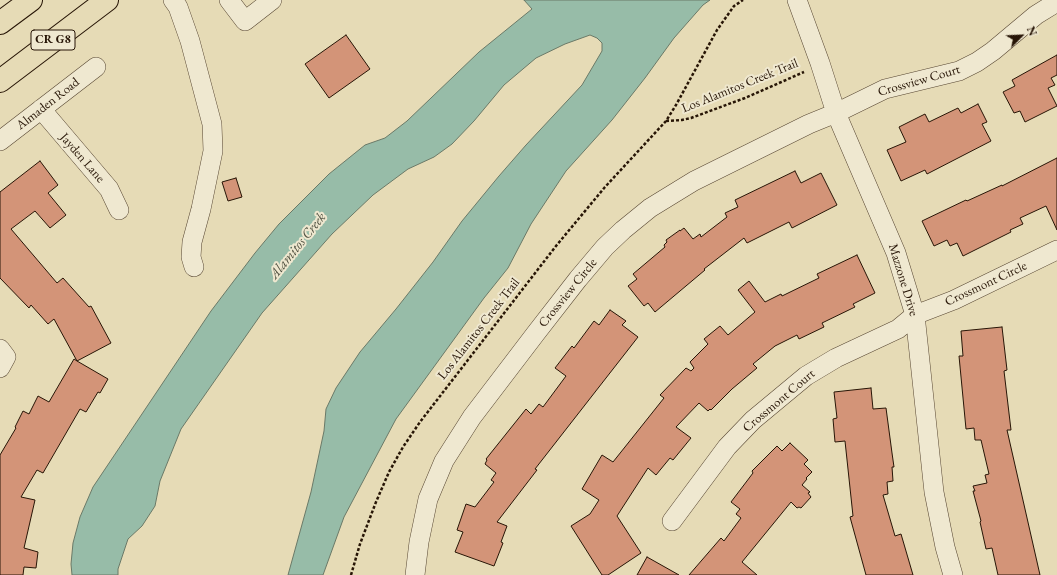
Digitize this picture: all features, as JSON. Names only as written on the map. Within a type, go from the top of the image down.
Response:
[{"type":"main road","points":[[0,23],[31,0]]},
{"type":"main road","name":"CR G8","points":[[0,81],[106,0]]},
{"type":"street","points":[[173,0],[178,7],[190,41],[212,124],[213,151],[201,209],[192,242],[191,257],[194,267]]},
{"type":"street","points":[[229,0],[245,21],[272,0]]},
{"type":"street","name":"Mazzone Drive","points":[[797,0],[836,113],[896,253],[915,315],[934,492],[945,546],[953,575]]},
{"type":"street","name":"Crossview Court","points":[[836,113],[885,89],[959,71],[977,62],[994,51],[1036,15],[1057,2]]},
{"type":"street","name":"Almaden Road","points":[[0,142],[96,67]]},
{"type":"street","name":"Jayden Lane","points":[[41,109],[108,189],[119,210]]},
{"type":"street","name":"Crossview Circle","points":[[415,575],[419,542],[428,499],[444,461],[472,417],[578,279],[605,247],[650,208],[694,181],[809,124],[836,113]]},
{"type":"street","name":"Crossmont Circle","points":[[915,315],[960,297],[1057,250]]},
{"type":"street","name":"Crossmont Court","points":[[672,521],[727,447],[758,416],[806,376],[836,358],[898,329],[915,315]]},
{"type":"street","points":[[0,350],[6,357],[0,368]]},
{"type":"path","name":"Los Alamitos Creek Trail","points":[[351,575],[360,544],[378,496],[389,472],[420,422],[556,246],[605,187],[666,121],[717,30],[734,6],[743,0]]},
{"type":"path","name":"Los Alamitos Creek Trail","points":[[666,121],[691,118],[777,84],[820,63]]},
{"type":"water","name":"Alamitos Creek","points":[[524,0],[710,0],[703,5],[674,38],[612,120],[566,171],[531,224],[508,268],[484,298],[396,419],[344,517],[323,575],[288,575],[311,492],[324,431],[326,409],[336,388],[360,352],[433,262],[462,221],[526,145],[582,85],[602,51],[602,43],[597,38],[590,35],[565,44],[536,58],[504,85],[474,121],[452,144],[434,157],[408,169],[373,195],[332,234],[262,313],[181,429],[160,481],[155,506],[142,526],[128,539],[118,569],[118,575],[72,575],[71,564],[73,543],[80,517],[93,487],[211,311],[255,253],[279,224],[329,174],[365,145],[385,138],[407,121],[479,52],[532,9]]},
{"type":"building","points":[[346,35],[370,69],[329,98],[305,64]]},
{"type":"building","points":[[1057,55],[1057,75],[1051,78],[1055,85],[1048,88],[1057,106],[1025,122],[1020,111],[1014,113],[1003,92],[1015,86],[1012,80]]},
{"type":"building","points":[[978,104],[987,122],[982,124],[991,141],[927,174],[925,170],[901,181],[887,150],[906,142],[899,127],[925,114],[929,122],[958,108],[961,113]]},
{"type":"building","points":[[1057,158],[1057,230],[1046,206],[1020,218],[1023,224],[1010,230],[1011,232],[963,256],[957,243],[950,246],[947,240],[934,246],[922,221],[966,200],[967,201],[1002,186]]},
{"type":"building","points":[[40,161],[58,185],[48,193],[66,215],[50,228],[35,211],[11,229],[57,283],[63,278],[89,307],[91,306],[111,343],[77,361],[54,319],[48,324],[31,305],[29,308],[0,278],[0,192]]},
{"type":"building","points":[[795,171],[801,183],[821,173],[837,205],[792,228],[789,222],[747,243],[744,238],[704,269],[705,270],[655,312],[648,303],[644,306],[628,286],[637,279],[633,274],[665,247],[664,245],[667,242],[666,240],[680,230],[684,228],[693,239],[700,234],[701,237],[727,217],[725,213],[738,207],[735,200]]},
{"type":"building","points":[[236,178],[242,197],[228,201],[222,182]]},
{"type":"building","points":[[857,255],[875,293],[853,304],[855,307],[822,323],[824,327],[799,339],[797,335],[775,346],[753,364],[757,368],[732,389],[711,410],[710,409],[708,411],[699,403],[676,427],[691,438],[673,460],[670,458],[656,475],[648,468],[617,516],[641,553],[608,575],[602,575],[571,526],[590,514],[599,500],[582,489],[602,455],[613,462],[664,398],[660,395],[686,368],[691,371],[694,368],[690,362],[708,344],[704,339],[720,326],[728,335],[755,312],[738,290],[749,281],[765,302],[781,294],[782,296],[819,278],[817,274]]},
{"type":"building","points":[[610,310],[626,321],[622,325],[638,337],[535,469],[537,470],[497,522],[507,526],[501,542],[503,543],[494,566],[455,552],[463,532],[457,530],[466,504],[475,507],[494,482],[491,480],[496,473],[485,464],[486,459],[526,409],[531,414],[539,404],[543,407],[566,376],[555,368],[572,346],[574,348],[594,321],[599,325]]},
{"type":"building","points":[[1002,327],[1007,370],[1004,371],[1011,430],[1007,430],[1040,575],[998,575],[992,548],[986,549],[981,521],[973,491],[975,491],[973,486],[987,483],[985,475],[989,474],[981,440],[975,440],[974,428],[966,429],[959,356],[963,356],[961,331]]},
{"type":"building","points":[[74,359],[108,379],[86,412],[80,409],[43,473],[37,470],[21,497],[35,500],[24,548],[38,552],[36,568],[24,567],[23,575],[0,575],[0,455],[16,428],[15,427],[23,411],[29,414],[38,396],[49,402]]},
{"type":"building","points":[[871,388],[873,409],[886,408],[894,467],[892,467],[893,481],[887,482],[888,494],[883,495],[895,536],[901,534],[913,575],[866,575],[850,517],[853,516],[845,441],[835,442],[833,419],[837,418],[834,392]]},
{"type":"building","points":[[790,443],[808,460],[804,464],[812,472],[802,485],[810,492],[808,493],[811,497],[801,508],[797,508],[791,502],[742,562],[757,575],[689,575],[721,538],[724,541],[741,518],[736,514],[740,509],[731,502],[753,473],[752,471],[777,446],[782,451]]},
{"type":"building","points":[[647,557],[679,575],[637,575]]}]
